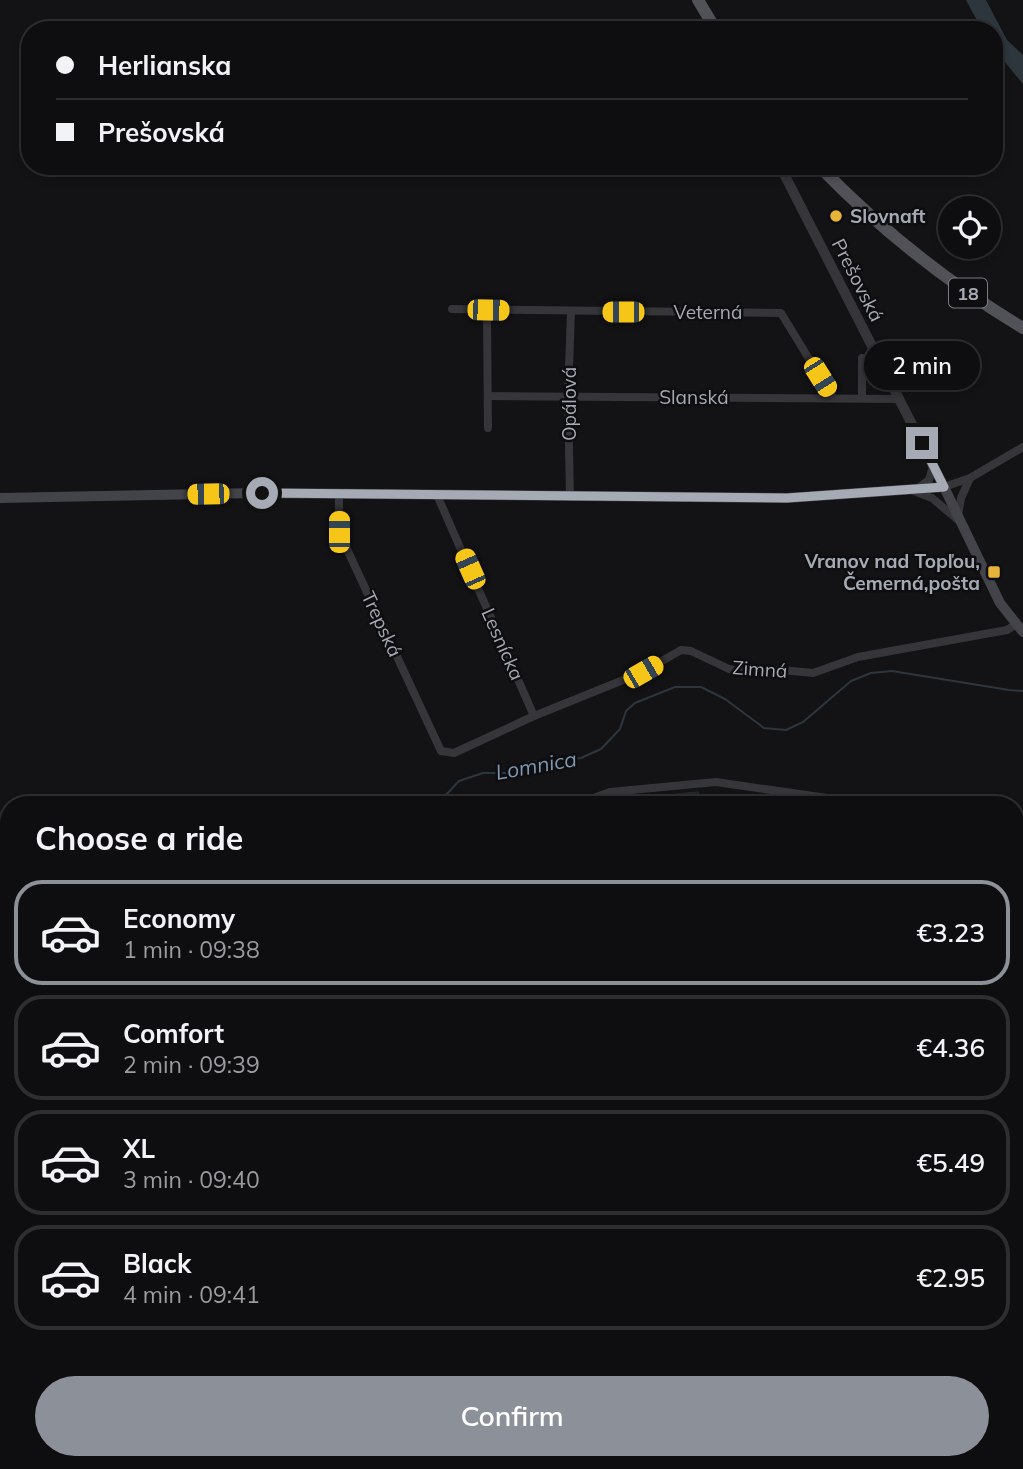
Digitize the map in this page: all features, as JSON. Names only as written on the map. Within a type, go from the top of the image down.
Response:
[{"type":"main road","points":[[698,0],[711,21]]},
{"type":"main road","name":"18","points":[[829,175],[915,254],[1023,328]]},
{"type":"main road","points":[[0,498],[262,493],[787,498],[944,487]]},
{"type":"main road","name":"Prešovská","points":[[944,487],[1000,603],[1019,629]]},
{"type":"street","name":"Prešovská","points":[[785,175],[944,487]]},
{"type":"street","name":"Veterná","points":[[452,309],[781,313],[833,398]]},
{"type":"street","points":[[488,310],[488,428]]},
{"type":"street","name":"Opálová","points":[[570,311],[570,497]]},
{"type":"street","points":[[862,358],[862,398]]},
{"type":"street","name":"Slanská","points":[[488,397],[900,399]]},
{"type":"street","points":[[944,487],[970,478],[1023,447]]},
{"type":"street","points":[[913,489],[929,480],[933,466]]},
{"type":"street","points":[[959,520],[961,498],[970,478]]},
{"type":"street","points":[[913,489],[932,498],[959,520]]},
{"type":"street","name":"Trepská","points":[[339,494],[339,532],[441,751]]},
{"type":"street","name":"Lesnícka","points":[[437,495],[534,716]]},
{"type":"street","name":"Zimná","points":[[441,751],[454,753],[534,716],[643,672],[681,650],[691,651],[729,669],[743,672],[780,670],[813,673],[858,657],[1019,629]]},
{"type":"street","points":[[599,796],[610,792],[716,782],[820,796]]},
{"type":"shaded area","points":[[966,0],[986,0],[997,21],[977,21]]},
{"type":"shaded area","points":[[1003,32],[1023,55],[1023,84],[1003,60]]},
{"type":"shaded area","points":[[699,791],[700,796],[652,796]]},
{"type":"waterway","name":"Lomnica","points":[[445,796],[459,781],[483,773],[506,773],[528,762],[581,758],[601,749],[620,729],[626,711],[635,703],[675,687],[701,687],[725,699],[764,728],[786,730],[803,722],[851,681],[871,673],[892,671],[1023,691]]},
{"type":"place","name":"Slovnaft","points":[[836,216]]},
{"type":"place","name":"Vranov nad Topľou, Čemerná,pošta","points":[[994,572]]},
{"type":"route","points":[[262,493],[787,498],[944,487],[922,443]]}]
